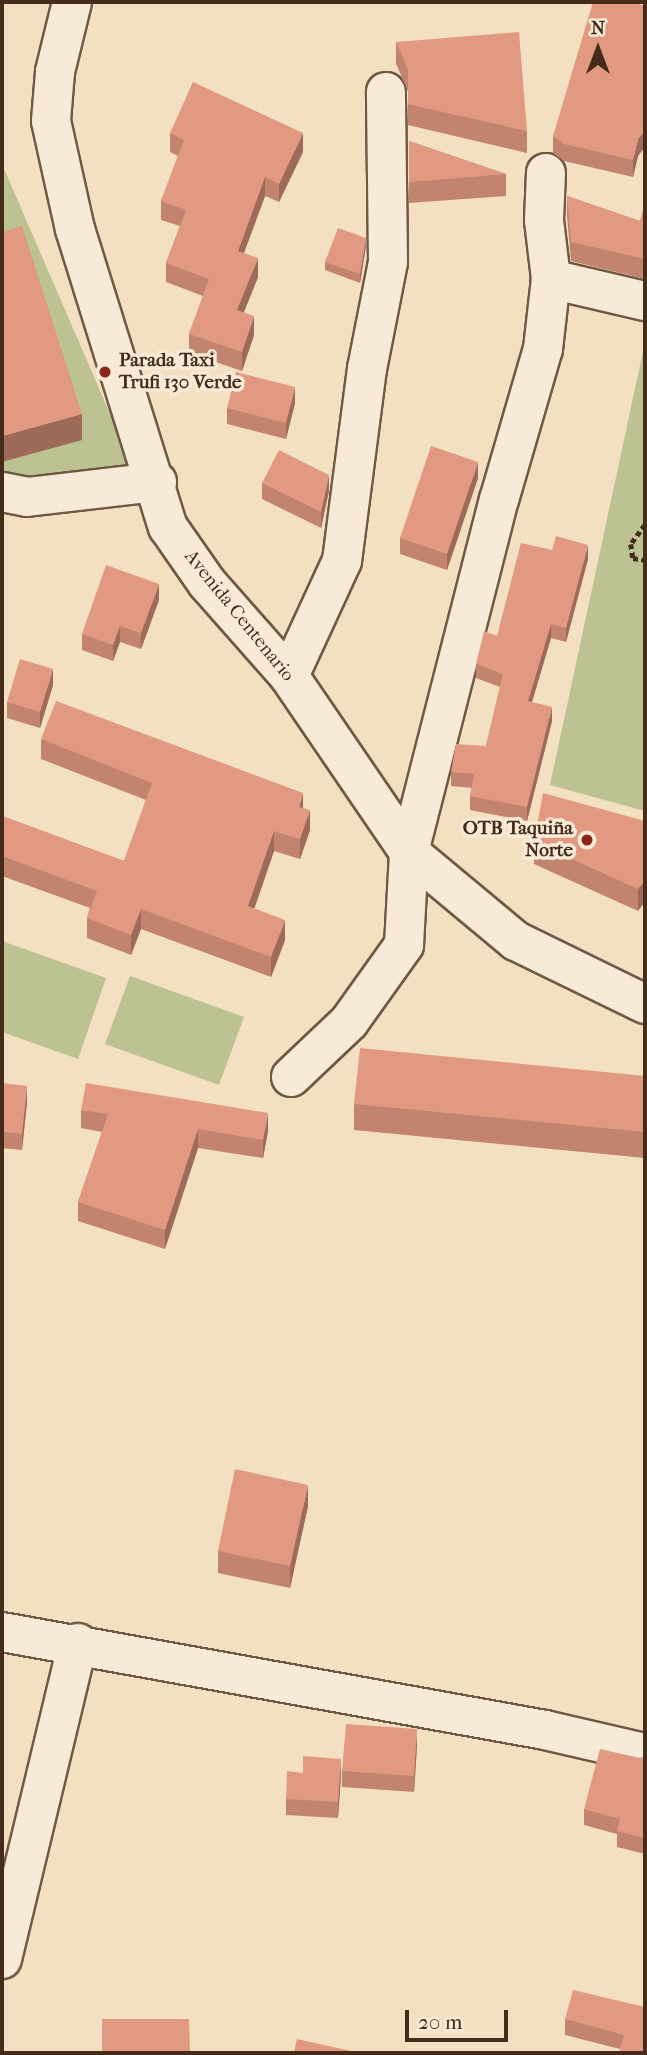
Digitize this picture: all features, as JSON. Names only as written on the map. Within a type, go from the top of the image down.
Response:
[{"type":"street","name":"Avenida Centenario","points":[[72,2],[55,72],[51,121],[75,229],[158,482],[169,527],[207,583],[289,676],[409,852],[516,941],[645,1004]]},
{"type":"street","points":[[289,676],[342,561],[367,369],[388,262],[386,92]]},
{"type":"street","points":[[291,1077],[349,1022],[404,945],[409,852],[499,500],[543,349],[551,279],[544,220],[546,173]]},
{"type":"street","points":[[551,279],[645,301]]},
{"type":"street","points":[[2,492],[27,497],[158,482]]},
{"type":"street","points":[[2,1632],[78,1643],[545,1730],[645,1753]]},
{"type":"street","points":[[2,1959],[78,1643]]},
{"type":"path","points":[[645,525],[631,544],[633,558],[645,560]]},
{"type":"green space","points":[[2,164],[136,474],[2,484]]},
{"type":"green space","points":[[645,342],[645,811],[550,785]]},
{"type":"green space","points":[[2,941],[106,978],[78,1059],[2,1032]]},
{"type":"green space","points":[[130,976],[244,1017],[219,1085],[105,1044]]},
{"type":"building","points":[[593,2],[631,2],[645,6],[645,130],[638,139],[633,160],[564,144],[553,136]]},
{"type":"building","points":[[519,32],[527,131],[408,104],[408,69],[396,42]]},
{"type":"building","points":[[193,82],[303,133],[279,184],[265,177],[238,251],[258,258],[237,310],[254,316],[242,352],[189,334],[209,279],[166,263],[186,210],[161,201],[184,140],[170,133]]},
{"type":"building","points":[[409,141],[506,174],[409,182]]},
{"type":"building","points":[[567,196],[640,221],[645,203],[645,259],[571,242]]},
{"type":"building","points":[[22,226],[82,414],[2,436],[2,232]]},
{"type":"building","points":[[338,228],[366,238],[360,274],[325,262]]},
{"type":"building","points":[[236,372],[295,387],[286,423],[227,408]]},
{"type":"building","points":[[431,446],[478,462],[447,554],[400,538]]},
{"type":"building","points":[[279,450],[329,475],[321,512],[262,483]]},
{"type":"building","points":[[556,536],[588,545],[566,628],[551,624],[528,701],[552,707],[527,807],[470,796],[474,774],[451,772],[456,744],[486,746],[503,674],[476,664],[484,631],[497,636],[521,543],[552,550]]},
{"type":"building","points":[[106,565],[159,584],[141,633],[120,626],[113,645],[82,634]]},
{"type":"building","points":[[20,659],[53,669],[40,712],[7,702]]},
{"type":"building","points":[[56,701],[303,793],[299,807],[310,810],[300,839],[274,831],[248,906],[285,920],[271,957],[141,909],[131,935],[87,918],[97,891],[2,856],[2,816],[124,861],[152,783],[41,739]]},
{"type":"building","points":[[543,793],[645,821],[645,880],[638,889],[534,842]]},
{"type":"building","points":[[360,1048],[645,1076],[645,1132],[354,1104]]},
{"type":"building","points":[[2,1083],[27,1086],[22,1134],[2,1132]]},
{"type":"building","points":[[86,1083],[268,1113],[263,1140],[198,1129],[165,1230],[78,1202],[108,1114],[81,1110]]},
{"type":"building","points":[[235,1469],[308,1485],[290,1566],[218,1551]]},
{"type":"building","points":[[346,1724],[417,1729],[414,1776],[342,1771]]},
{"type":"building","points":[[600,1749],[645,1757],[645,1838],[617,1831],[620,1819],[584,1809]]},
{"type":"building","points":[[303,1756],[341,1759],[338,1802],[286,1799],[287,1771],[303,1773]]},
{"type":"building","points":[[573,1990],[645,2007],[645,2053],[619,2053],[624,2035],[565,2019]]},
{"type":"building","points":[[102,2019],[189,2019],[190,2053],[102,2053]]},
{"type":"building","points":[[297,2039],[360,2053],[294,2053]]},
{"type":"place","name":"Parada Taxi Trufi 130 Verde","points":[[105,372]]},
{"type":"place","name":"OTB Taquiña Norte","points":[[587,840]]}]
